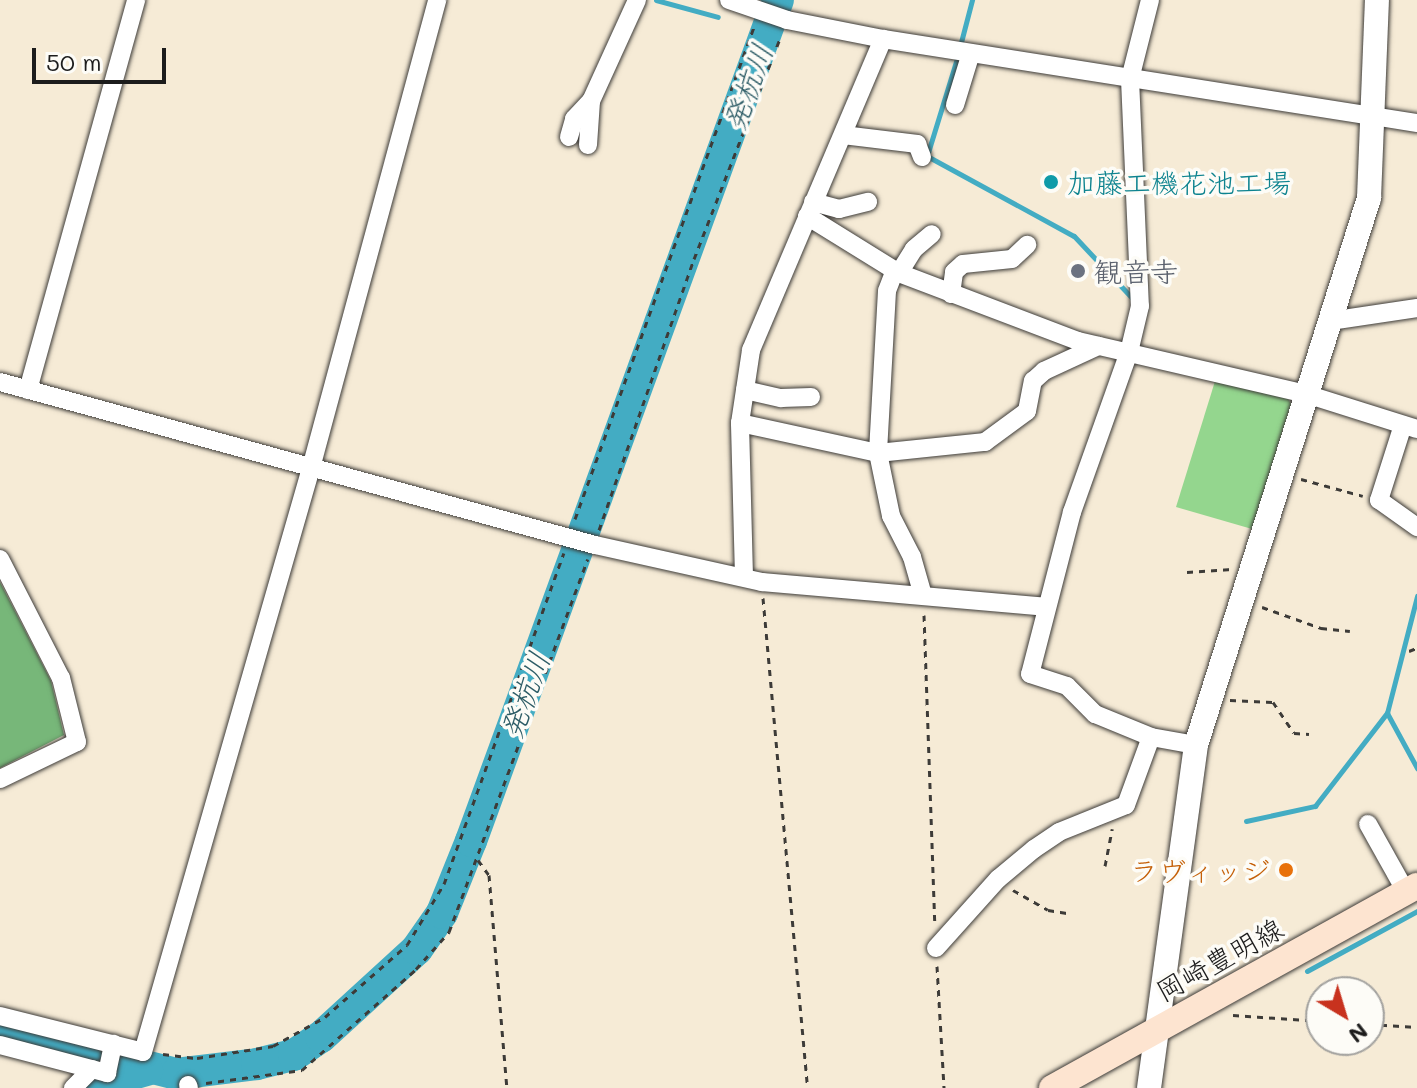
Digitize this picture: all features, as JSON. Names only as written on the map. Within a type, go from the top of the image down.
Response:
[{"type":"main road","name":"岡崎豊明線","points":[[1052,1088],[1412,889]]},
{"type":"street","points":[[28,390],[136,0]]},
{"type":"street","points":[[0,1016],[143,1052],[311,468],[437,0]]},
{"type":"street","points":[[729,0],[787,20],[883,39],[1417,123]]},
{"type":"street","points":[[1150,0],[1130,79],[1141,243],[1140,306],[1129,352],[1045,607],[1030,674],[1067,686],[1095,714],[1151,737],[1196,745]]},
{"type":"street","points":[[1149,1088],[1196,745],[1369,198],[1377,0]]},
{"type":"street","points":[[569,137],[574,119],[591,101],[636,3]]},
{"type":"street","points":[[753,580],[740,423],[751,350],[883,39]]},
{"type":"street","points":[[955,105],[971,53]]},
{"type":"street","points":[[588,145],[591,101]]},
{"type":"street","points":[[843,135],[917,144],[922,157]]},
{"type":"street","points":[[810,209],[839,209],[868,202]]},
{"type":"street","points":[[810,209],[897,272],[951,294],[1098,346],[1306,394],[1410,427],[1379,500],[1417,527]]},
{"type":"street","points":[[923,595],[882,488],[878,453],[887,291],[914,249],[932,234]]},
{"type":"street","points":[[951,294],[954,272],[963,264],[1012,259],[1027,245]]},
{"type":"street","points":[[1330,321],[1417,308]]},
{"type":"street","points":[[740,423],[878,453],[985,442],[1027,411],[1033,381],[1044,371],[1098,346]]},
{"type":"street","points":[[0,382],[595,545],[753,580],[1045,607]]},
{"type":"street","points":[[745,390],[781,398],[811,397]]},
{"type":"street","points":[[0,559],[61,678],[77,742],[0,779]]},
{"type":"street","points":[[936,948],[998,879],[1059,832],[1115,813],[1135,792],[1151,737]]},
{"type":"street","points":[[1368,824],[1412,889]]},
{"type":"street","points":[[73,1088],[100,1071],[113,1044]]},
{"type":"street","points":[[0,1045],[100,1071]]},
{"type":"path","points":[[143,1052],[197,1058],[273,1046],[325,1017],[407,945],[444,884],[563,562],[566,537],[699,188],[759,12]]},
{"type":"path","points":[[188,1087],[302,1070],[416,969],[449,932],[595,545],[694,259],[787,20]]},
{"type":"path","points":[[1283,474],[1379,500]]},
{"type":"path","points":[[1187,572],[1218,567],[1251,571]]},
{"type":"path","points":[[753,580],[808,1088]]},
{"type":"path","points":[[923,595],[944,1088]]},
{"type":"path","points":[[1242,599],[1321,628],[1350,631]]},
{"type":"path","points":[[1409,651],[1417,648]]},
{"type":"path","points":[[1212,699],[1273,702],[1294,733],[1309,734]]},
{"type":"path","points":[[1105,866],[1115,813]]},
{"type":"path","points":[[477,860],[489,875],[507,1088]]},
{"type":"path","points":[[998,879],[1048,910],[1067,913]]},
{"type":"path","points":[[1211,999],[1218,1014],[1305,1020]]},
{"type":"path","points":[[1385,1025],[1417,1027]]},
{"type":"green space","points":[[1216,378],[1286,395],[1291,404],[1252,529],[1176,507]]},
{"type":"green space","points":[[0,582],[51,681],[64,735],[0,768]]},
{"type":"waterway","points":[[656,0],[718,17]]},
{"type":"waterway","name":"発杭川","points":[[0,1029],[176,1074],[257,1064],[294,1055],[321,1037],[417,949],[442,913],[471,841],[778,0]]},
{"type":"waterway","points":[[960,46],[972,0]]},
{"type":"waterway","points":[[958,55],[927,156],[1074,236],[1132,298]]},
{"type":"waterway","points":[[1246,821],[1315,806],[1387,713],[1417,596]]},
{"type":"waterway","points":[[1387,713],[1417,768]]},
{"type":"waterway","points":[[1307,971],[1417,911]]},
{"type":"waterway","points":[[96,1084],[147,1070]]},
{"type":"place","name":"加藤工機花池工場","points":[[1051,182]]},
{"type":"place","name":"観音寺","points":[[1078,271]]},
{"type":"place","name":"ラヴィッジ","points":[[1286,870]]}]
